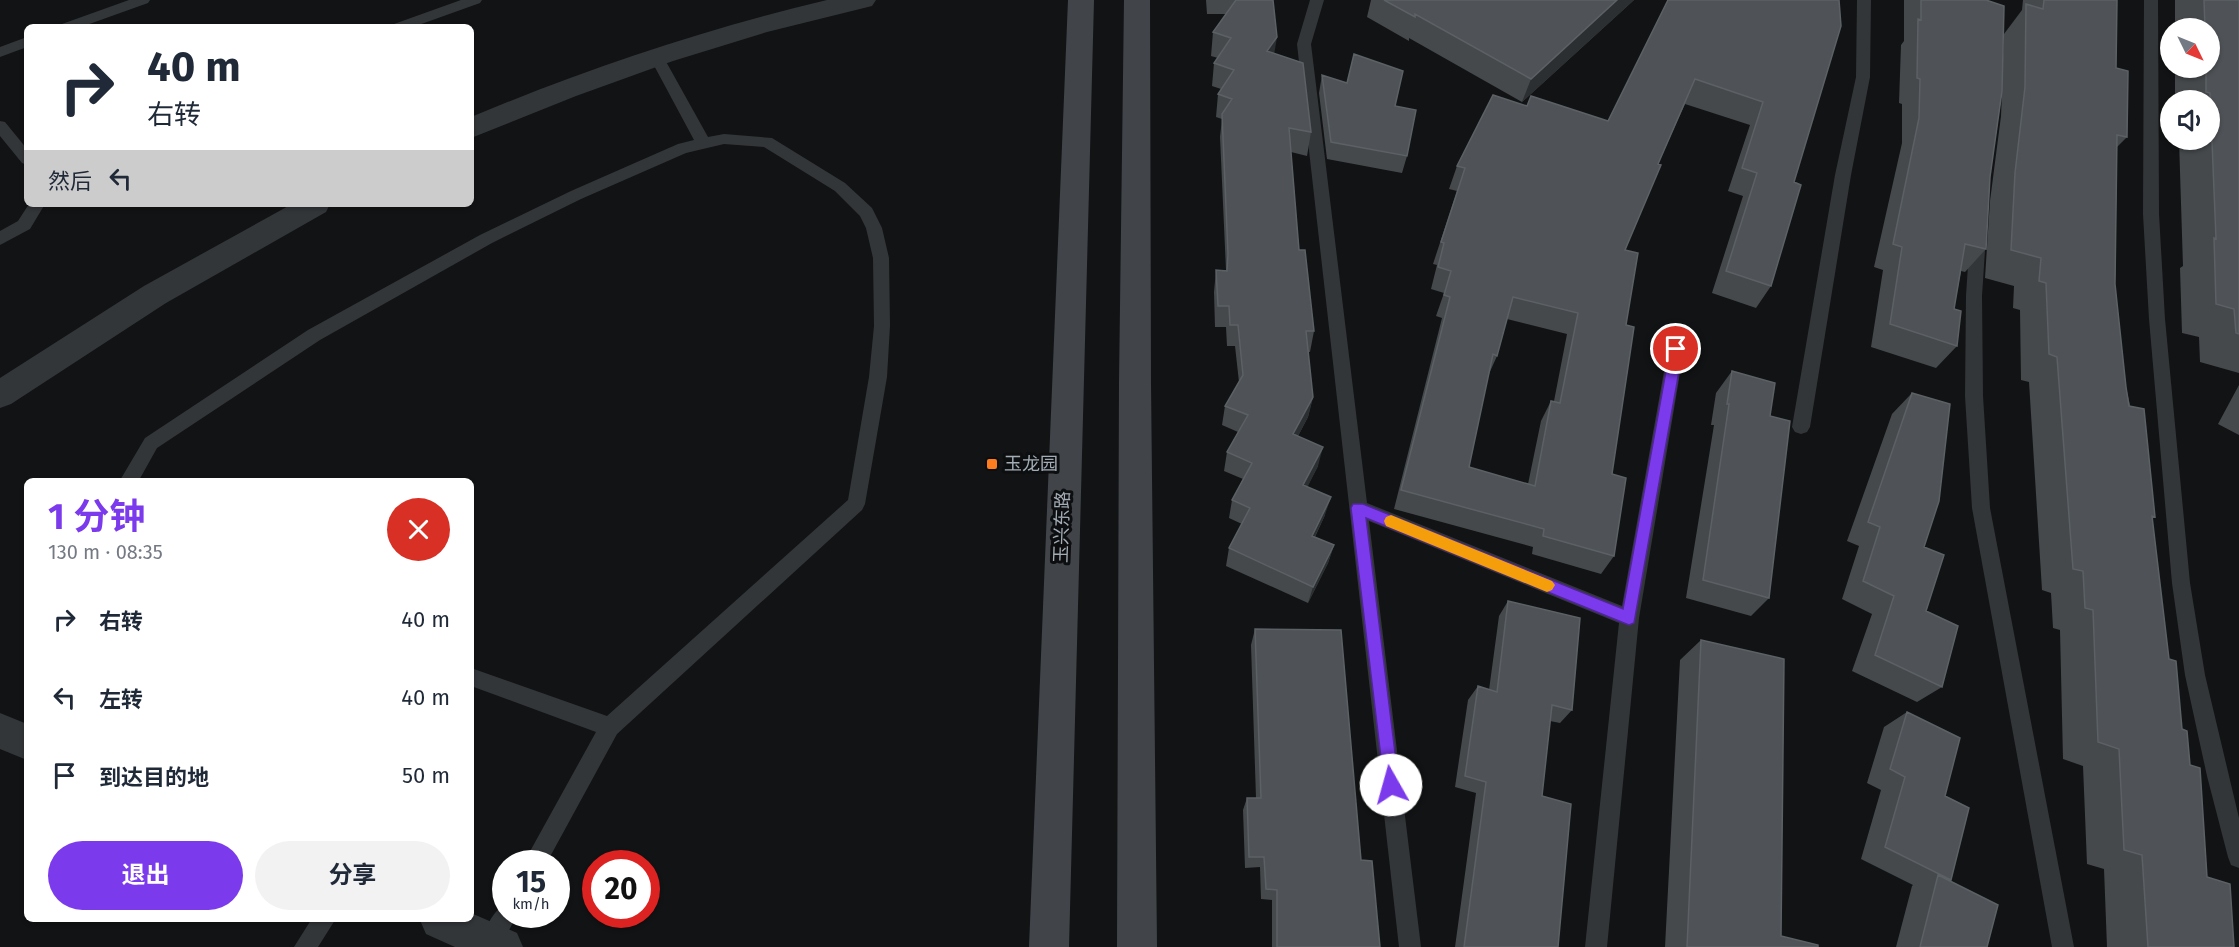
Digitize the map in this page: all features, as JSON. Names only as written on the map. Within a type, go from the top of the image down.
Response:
[{"type":"main road","name":"玉兴东路","points":[[1049,947],[1081,0]]},
{"type":"main road","points":[[1137,0],[1137,947]]},
{"type":"street","points":[[474,127],[545,97],[657,58],[764,25],[863,0]]},
{"type":"street","points":[[0,394],[110,322],[186,276],[311,207]]},
{"type":"street","points":[[0,731],[24,741]]},
{"type":"street","points":[[448,922],[500,935]]},
{"type":"lane","points":[[75,24],[143,0]]},
{"type":"lane","points":[[407,24],[475,0]]},
{"type":"lane","points":[[1317,0],[1304,44],[1410,947]]},
{"type":"lane","points":[[1802,427],[1843,175],[1863,77],[1864,0]]},
{"type":"lane","points":[[2151,0],[2151,214],[2157,319],[2181,583],[2195,675],[2212,754],[2239,857]]},
{"type":"lane","points":[[0,52],[24,43]]},
{"type":"lane","points":[[657,58],[703,142]]},
{"type":"lane","points":[[0,126],[24,155]]},
{"type":"lane","points":[[130,478],[151,443],[264,367],[393,289],[486,239],[576,195],[683,148],[703,142],[746,139],[767,142],[840,187],[866,212],[874,228],[881,258],[882,326],[878,377],[856,504],[609,727],[542,850]]},
{"type":"lane","points":[[0,239],[24,225],[35,207]]},
{"type":"lane","points":[[1980,213],[1974,296],[1974,396],[1981,508],[2063,947]]},
{"type":"lane","points":[[1596,947],[1629,618],[1676,349]]},
{"type":"lane","points":[[1358,508],[1629,618]]},
{"type":"lane","points":[[474,678],[609,727]]},
{"type":"lane","points":[[305,947],[323,922]]},
{"type":"building","points":[[1236,0],[1273,0],[1277,37],[1267,51],[1303,63],[1311,132],[1289,128],[1299,250],[1305,250],[1314,331],[1306,331],[1313,397],[1293,434],[1323,447],[1303,485],[1331,497],[1312,536],[1334,545],[1313,587],[1229,548],[1250,508],[1232,500],[1252,463],[1227,452],[1248,415],[1225,406],[1243,375],[1238,325],[1230,325],[1229,306],[1218,306],[1216,270],[1227,271],[1222,114],[1232,99],[1218,94],[1234,70],[1214,63],[1231,38],[1213,32]]},
{"type":"building","points":[[1384,0],[1617,0],[1531,79],[1415,14],[1415,17]]},
{"type":"building","points":[[1668,0],[1839,0],[1841,26],[1794,182],[1801,185],[1771,286],[1726,271],[1757,173],[1742,168],[1763,102],[1695,79],[1658,164],[1661,165],[1625,250],[1638,253],[1626,325],[1634,327],[1612,474],[1626,478],[1614,556],[1543,536],[1544,529],[1401,490],[1450,297],[1444,295],[1451,271],[1438,267],[1444,243],[1441,242],[1465,168],[1457,166],[1493,95],[1527,106],[1531,96],[1608,121]],"holes":[[[1513,297],[1578,313],[1560,403],[1551,401],[1535,486],[1469,467],[1493,354],[1497,356]]]},
{"type":"building","points":[[1921,0],[1986,0],[2004,6],[2002,91],[1990,177],[1986,249],[1965,244],[1954,309],[1961,311],[1957,346],[1890,324],[1902,247],[1893,244],[1919,118],[1918,19],[1921,20]]},
{"type":"building","points":[[2044,0],[2117,0],[2116,68],[2128,71],[2127,137],[2117,135],[2115,284],[2126,387],[2129,406],[2144,409],[2155,517],[2152,516],[2169,659],[2176,661],[2182,729],[2187,731],[2190,765],[2200,768],[2207,877],[2230,884],[2234,947],[2148,947],[2142,855],[2124,850],[2119,749],[2098,742],[2093,610],[2085,608],[2083,571],[2073,569],[2057,357],[2049,354],[2046,283],[2039,281],[2041,258],[2011,250],[2015,173],[2025,87],[2026,4],[2043,9]]},
{"type":"building","points":[[2204,0],[2239,0],[2239,334],[2236,333],[2234,309],[2216,304],[2212,150],[2220,150],[2220,90],[2206,90],[2206,78],[2220,78],[2220,18],[2205,18]]},
{"type":"building","points":[[1354,54],[1403,71],[1395,106],[1416,110],[1407,156],[1331,142],[1322,75],[1347,83]]},
{"type":"building","points":[[1732,371],[1775,383],[1770,416],[1790,421],[1769,598],[1703,580]]},
{"type":"building","points":[[1912,393],[1950,404],[1939,501],[1924,547],[1944,555],[1926,611],[1958,626],[1942,687],[1875,655],[1894,596],[1863,581],[1880,527],[1868,522]]},
{"type":"building","points":[[1508,601],[1580,618],[1572,710],[1552,705],[1542,796],[1571,804],[1558,947],[1464,947],[1486,782],[1465,776],[1478,686],[1497,692]]},
{"type":"building","points":[[1255,629],[1341,630],[1361,860],[1372,861],[1380,947],[1277,947],[1277,890],[1266,889],[1264,857],[1249,857],[1247,798],[1261,798]]},
{"type":"building","points":[[1701,640],[1784,659],[1781,936],[1818,945],[1818,947],[1687,947]]},
{"type":"building","points":[[1907,712],[1960,738],[1945,796],[1969,808],[1951,880],[1885,847],[1905,777],[1890,769]]},
{"type":"building","points":[[1938,875],[1998,905],[1987,947],[1920,947]]},
{"type":"slow traffic","points":[[1391,521],[1547,585]]},
{"type":"place","name":"玉龙园","points":[[992,464]]},
{"type":"route","points":[[1391,785],[1358,508],[1629,618],[1676,349]]}]
